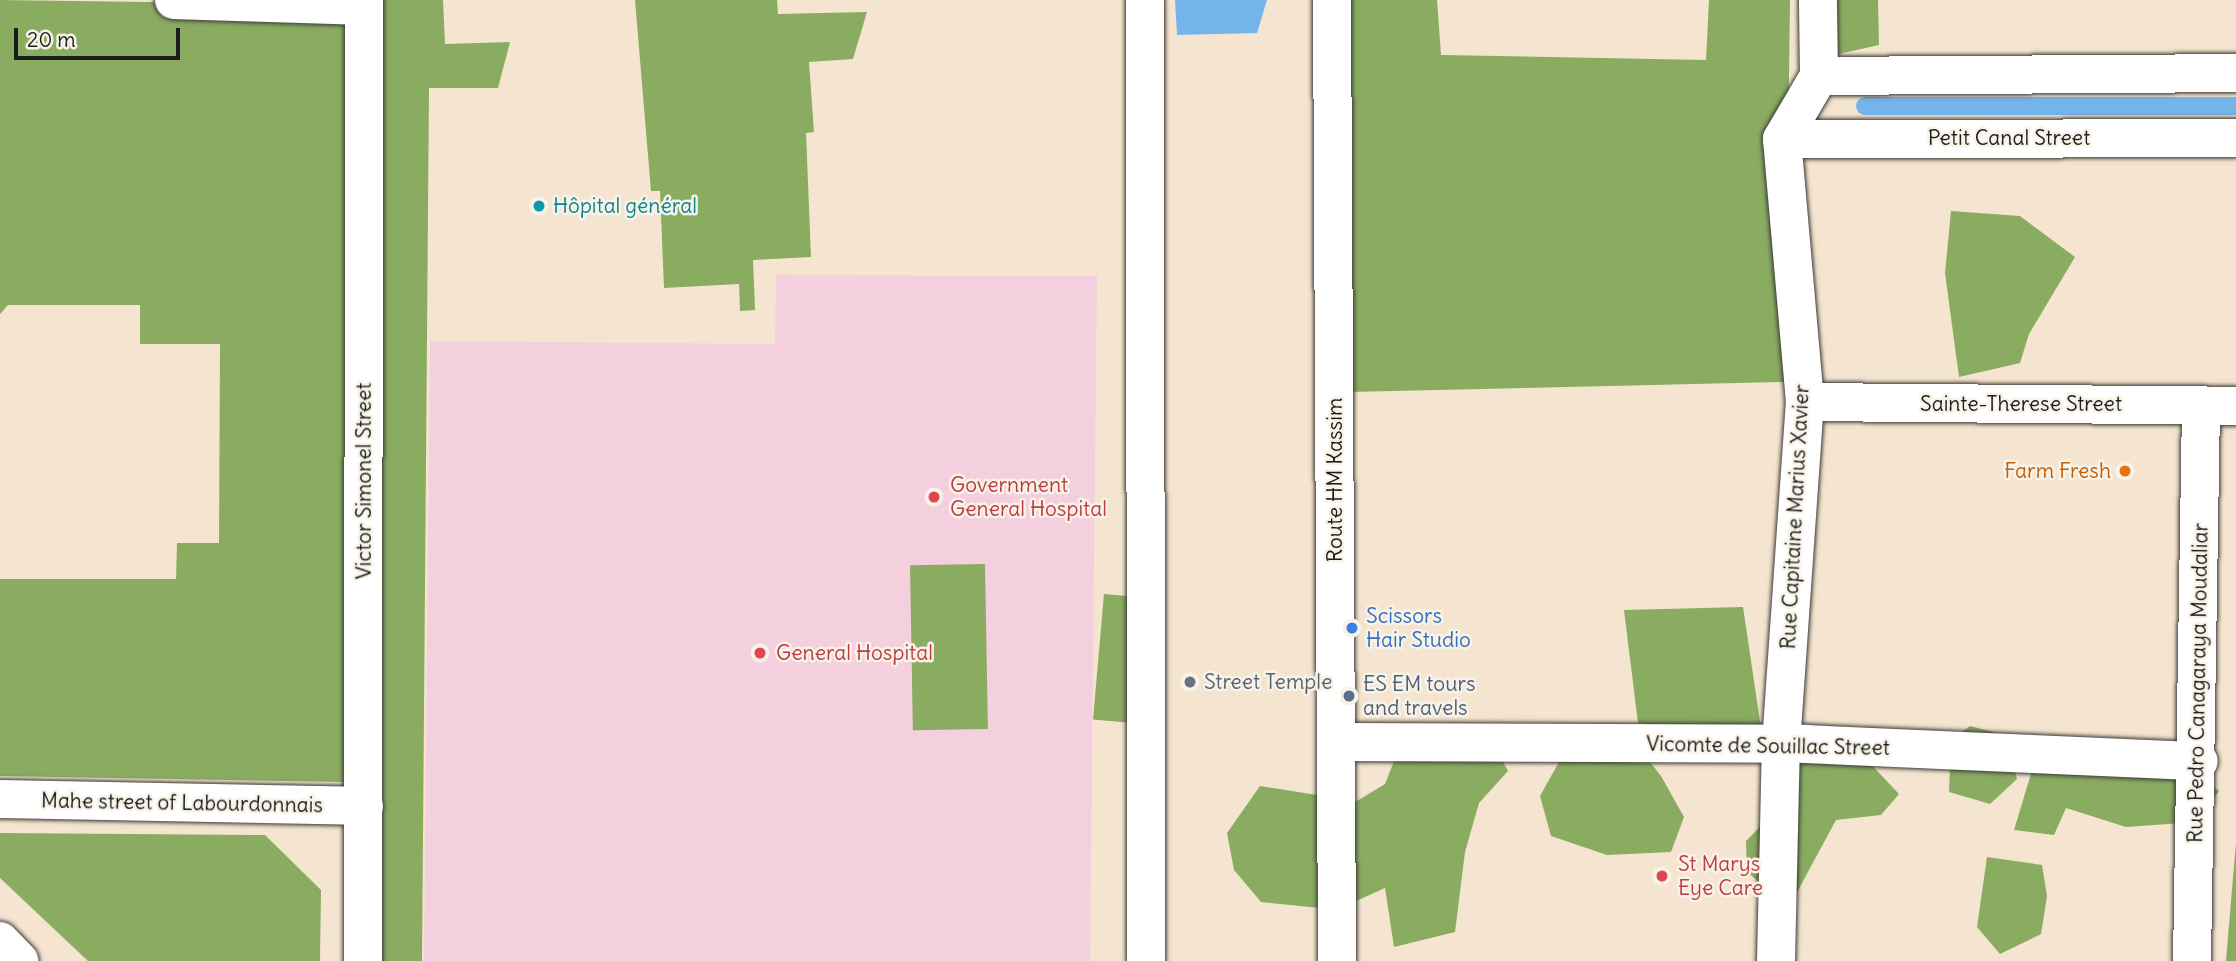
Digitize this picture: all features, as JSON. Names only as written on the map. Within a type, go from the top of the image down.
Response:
[{"type":"street","points":[[174,0],[363,3]]},
{"type":"street","points":[[1145,0],[1146,961]]},
{"type":"street","name":"Route HM Kassim","points":[[1332,0],[1337,961]]},
{"type":"street","points":[[1782,139],[1819,76],[1818,0]]},
{"type":"street","name":"Victor Simonel Street","points":[[363,3],[363,961]]},
{"type":"street","points":[[1819,76],[2236,72]]},
{"type":"street","name":"Petit Canal Street","points":[[1782,139],[2236,138]]},
{"type":"street","name":"Rue Capitaine Marius Xavier","points":[[1776,961],[1781,744],[1805,402],[1782,139]]},
{"type":"street","name":"Sainte-Therese Street","points":[[1805,402],[2218,406]]},
{"type":"street","name":"Rue Pedro Canagaraya Moudaliar","points":[[2192,961],[2199,761],[2218,406]]},
{"type":"street","name":"Vicomte de Souillac Street","points":[[1336,742],[1781,744],[2199,761]]},
{"type":"street","name":"Mahe street of Labourdonnais","points":[[0,799],[364,806]]},
{"type":"street","points":[[0,941],[19,961]]},
{"type":"shaded area","name":"General Hospital","points":[[776,275],[1097,276],[1090,961],[424,961],[430,341],[775,344]]},
{"type":"green space","points":[[0,0],[362,5],[345,782],[0,776],[0,579],[176,579],[177,543],[219,543],[220,344],[140,344],[140,305],[8,305],[0,314]]},
{"type":"green space","points":[[374,0],[443,0],[445,44],[510,42],[498,88],[429,88],[422,961],[366,961]]},
{"type":"green space","points":[[635,0],[777,0],[778,14],[867,12],[853,59],[809,62],[814,132],[806,133],[811,257],[753,260],[755,310],[740,311],[739,284],[664,288],[660,191],[651,191]]},
{"type":"green space","points":[[1346,0],[1437,0],[1441,55],[1706,60],[1709,0],[1790,0],[1785,382],[1349,392]]},
{"type":"green space","points":[[1836,0],[1878,0],[1879,45],[1834,55]]},
{"type":"green space","points":[[1951,211],[2020,216],[2075,257],[2029,334],[2020,363],[1959,377],[1945,273]]},
{"type":"green space","points":[[985,564],[988,729],[913,730],[910,565]]},
{"type":"green space","points":[[1104,594],[1138,597],[1127,722],[1093,720]]},
{"type":"green space","points":[[1743,607],[1762,735],[1638,723],[1624,610]]},
{"type":"green space","points":[[1970,726],[2005,735],[2017,779],[1990,804],[1949,792],[1951,740]]},
{"type":"green space","points":[[1402,741],[1492,742],[1508,771],[1479,803],[1465,852],[1455,932],[1394,947],[1385,888],[1345,906],[1337,813],[1385,784]]},
{"type":"green space","points":[[1635,743],[1661,776],[1684,817],[1671,852],[1607,855],[1551,836],[1540,796],[1564,753]]},
{"type":"green space","points":[[1805,744],[1864,757],[1899,794],[1881,815],[1836,820],[1795,896],[1771,892],[1747,872],[1746,841],[1793,793],[1787,764]]},
{"type":"green space","points":[[2040,744],[2198,774],[2219,791],[2197,822],[2126,827],[2066,808],[2054,835],[2014,830]]},
{"type":"green space","points":[[1260,786],[1317,795],[1330,909],[1261,902],[1234,870],[1227,833]]},
{"type":"green space","points":[[0,833],[265,835],[321,890],[320,961],[88,961],[0,878]]},
{"type":"green space","points":[[2236,842],[2236,961],[2226,961]]},
{"type":"green space","points":[[1987,857],[2042,865],[2047,896],[2041,934],[2000,954],[1977,927]]},
{"type":"water","points":[[1175,0],[1267,0],[1257,33],[1177,35]]},
{"type":"waterway","points":[[1865,106],[2236,106]]},
{"type":"place","name":"Hôpital général","points":[[539,206]]},
{"type":"place","name":"Farm Fresh","points":[[2125,471]]},
{"type":"place","name":"Government General Hospital","points":[[934,497]]},
{"type":"place","name":"Scissors Hair Studio","points":[[1352,628]]},
{"type":"place","name":"General Hospital","points":[[760,653]]},
{"type":"place","name":"Street Temple","points":[[1190,682]]},
{"type":"place","name":"ES EM tours and travels","points":[[1349,696]]},
{"type":"place","name":"St Marys Eye Care","points":[[1662,876]]}]
